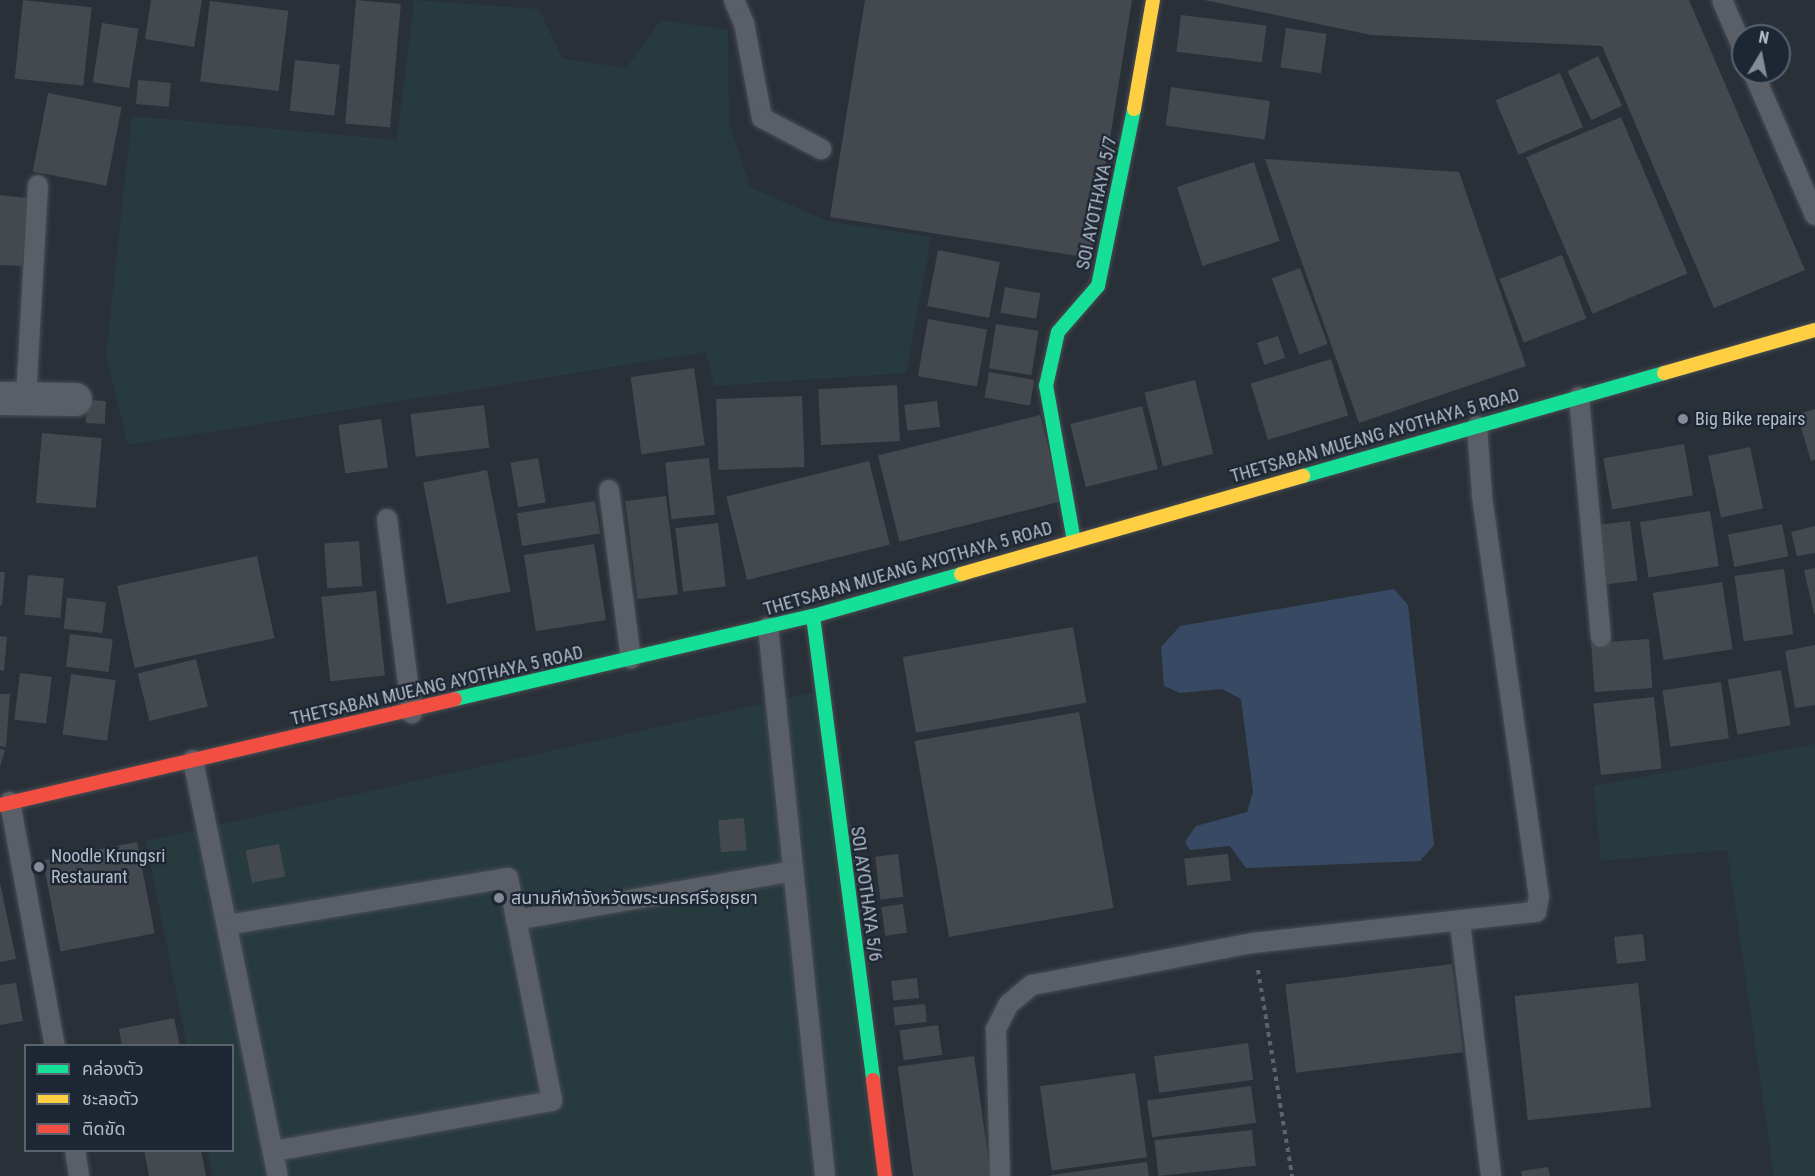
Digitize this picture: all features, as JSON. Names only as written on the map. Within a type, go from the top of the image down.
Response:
[{"type":"street","name":"SOI AYOTHAYA 5/7","points":[[1074,541],[1046,386],[1058,332],[1098,285],[1109,248],[1153,0]]},
{"type":"street","name":"THETSABAN MUEANG AYOTHAYA 5 ROAD","points":[[5,804],[193,760],[412,713],[813,616],[1815,330]]},
{"type":"street","points":[[13,398],[75,399]]},
{"type":"street","name":"SOI AYOTHAYA 5/6","points":[[813,616],[885,1176]]},
{"type":"lane","points":[[734,0],[744,23],[762,118],[821,149]]},
{"type":"lane","points":[[1722,0],[1732,24]]},
{"type":"lane","points":[[1758,84],[1815,215]]},
{"type":"lane","points":[[13,398],[38,185]]},
{"type":"lane","points":[[1579,397],[1601,637]]},
{"type":"lane","points":[[1000,1176],[996,1029],[1009,1004],[1032,985],[1253,943],[1460,923],[1536,912],[1539,897],[1482,494],[1477,426]]},
{"type":"lane","points":[[609,490],[631,659]]},
{"type":"lane","points":[[387,519],[412,713]]},
{"type":"lane","points":[[768,627],[825,1176]]},
{"type":"lane","points":[[193,760],[278,1176]]},
{"type":"lane","points":[[5,804],[55,1044]]},
{"type":"lane","points":[[516,920],[793,871]]},
{"type":"lane","points":[[227,925],[508,878],[552,1101],[273,1150]]},
{"type":"lane","points":[[1460,923],[1491,1176]]},
{"type":"lane","points":[[75,1152],[80,1176]]},
{"type":"path","points":[[1253,943],[1281,1082],[1292,1176]]},
{"type":"green space","points":[[414,0],[539,9],[562,58],[626,68],[661,20],[728,30],[729,123],[750,187],[827,221],[931,237],[906,373],[714,386],[706,352],[128,445],[106,355],[132,116],[397,140]]},
{"type":"green space","name":"สนามกีฬาจังหวัดพระนครศรีอยุธยา","points":[[815,692],[876,1176],[213,1176],[208,1152],[234,1152],[234,1044],[187,1044],[146,841]]},
{"type":"green space","points":[[1815,744],[1815,1176],[1774,1176],[1727,850],[1601,861],[1594,786]]},
{"type":"water","points":[[1394,589],[1408,605],[1434,845],[1420,861],[1246,868],[1230,846],[1190,850],[1185,842],[1196,826],[1247,812],[1253,792],[1241,699],[1222,689],[1180,693],[1164,686],[1161,647],[1180,626]]},
{"type":"building","points":[[23,0],[92,7],[83,86],[15,79]]},
{"type":"building","points":[[151,0],[202,0],[194,47],[145,39]]},
{"type":"building","points":[[356,0],[401,4],[390,127],[345,124]]},
{"type":"building","points":[[865,0],[1132,0],[1091,258],[830,217]]},
{"type":"building","points":[[1204,0],[1689,0],[1805,270],[1714,308],[1602,46],[1371,35]]},
{"type":"building","points":[[210,1],[288,11],[279,91],[200,81]]},
{"type":"building","points":[[1181,15],[1266,25],[1262,62],[1176,52]]},
{"type":"building","points":[[102,23],[139,29],[129,88],[93,82]]},
{"type":"building","points":[[1286,28],[1327,34],[1321,73],[1280,68]]},
{"type":"building","points":[[1598,56],[1622,105],[1592,120],[1567,71]]},
{"type":"building","points":[[295,60],[340,65],[334,115],[290,111]]},
{"type":"building","points":[[1560,73],[1583,127],[1519,155],[1496,100]]},
{"type":"building","points":[[138,80],[171,83],[169,107],[136,104]]},
{"type":"building","points":[[1171,87],[1270,101],[1265,140],[1166,126]]},
{"type":"building","points":[[48,93],[122,107],[106,186],[33,172]]},
{"type":"building","points":[[1621,117],[1687,273],[1593,314],[1526,157]]},
{"type":"building","points":[[1265,159],[1459,172],[1526,366],[1359,423]]},
{"type":"building","points":[[1254,162],[1280,241],[1203,266],[1177,187]]},
{"type":"building","points":[[0,195],[27,198],[22,266],[0,265]]},
{"type":"building","points":[[938,250],[1000,262],[989,318],[927,306]]},
{"type":"building","points":[[1562,255],[1586,318],[1524,342],[1499,279]]},
{"type":"building","points":[[1300,268],[1328,344],[1300,354],[1272,278]]},
{"type":"building","points":[[1005,287],[1040,293],[1036,319],[1000,313]]},
{"type":"building","points":[[928,319],[987,329],[977,387],[918,376]]},
{"type":"building","points":[[996,324],[1038,331],[1031,375],[989,368]]},
{"type":"building","points":[[1278,336],[1285,358],[1264,365],[1257,343]]},
{"type":"building","points":[[1331,359],[1348,415],[1268,440],[1251,384]]},
{"type":"building","points":[[694,368],[705,445],[641,454],[631,377]]},
{"type":"building","points":[[989,372],[1034,380],[1030,406],[984,398]]},
{"type":"building","points":[[1195,380],[1213,454],[1163,466],[1145,393]]},
{"type":"building","points":[[897,385],[900,441],[821,445],[818,389]]},
{"type":"building","points":[[802,396],[804,467],[719,470],[716,399]]},
{"type":"building","points":[[87,400],[106,401],[105,424],[86,423]]},
{"type":"building","points":[[937,401],[940,427],[907,431],[904,405]]},
{"type":"building","points":[[484,405],[489,448],[416,457],[411,414]]},
{"type":"building","points":[[1142,406],[1158,469],[1086,487],[1070,424]]},
{"type":"building","points":[[1815,409],[1815,460],[1811,461],[1797,414]]},
{"type":"building","points":[[1040,415],[1062,501],[899,542],[878,455]]},
{"type":"building","points":[[381,419],[388,468],[345,474],[338,425]]},
{"type":"building","points":[[42,433],[102,438],[96,508],[36,503]]},
{"type":"building","points":[[1684,444],[1693,495],[1612,509],[1603,458]]},
{"type":"building","points":[[1750,447],[1763,509],[1721,518],[1708,456]]},
{"type":"building","points":[[538,458],[546,502],[518,507],[510,463]]},
{"type":"building","points":[[709,458],[715,515],[671,519],[665,463]]},
{"type":"building","points":[[869,461],[890,544],[747,580],[726,497]]},
{"type":"building","points":[[487,470],[511,592],[447,604],[423,482]]},
{"type":"building","points":[[666,496],[678,594],[637,599],[625,501]]},
{"type":"building","points":[[595,501],[600,534],[522,546],[517,513]]},
{"type":"building","points":[[1710,511],[1719,566],[1649,577],[1640,522]]},
{"type":"building","points":[[1630,521],[1637,581],[1606,584],[1598,525]]},
{"type":"building","points":[[718,523],[726,587],[683,592],[675,528]]},
{"type":"building","points":[[1782,524],[1788,556],[1734,567],[1728,534]]},
{"type":"building","points":[[1815,526],[1815,553],[1797,556],[1791,532]]},
{"type":"building","points":[[359,541],[362,586],[327,588],[324,543]]},
{"type":"building","points":[[594,544],[606,620],[536,631],[524,555]]},
{"type":"building","points":[[257,556],[274,638],[135,668],[117,586]]},
{"type":"building","points":[[1815,568],[1815,614],[1814,614],[1804,570]]},
{"type":"building","points":[[1784,569],[1793,634],[1744,641],[1734,576]]},
{"type":"building","points":[[0,572],[5,572],[2,605],[0,605]]},
{"type":"building","points":[[28,575],[64,578],[60,618],[25,615]]},
{"type":"building","points":[[1722,582],[1733,649],[1663,660],[1653,593]]},
{"type":"building","points":[[376,591],[385,676],[330,681],[321,597]]},
{"type":"building","points":[[67,598],[106,602],[103,633],[64,629]]},
{"type":"building","points":[[1073,627],[1086,703],[916,733],[903,657]]},
{"type":"building","points":[[70,634],[113,639],[109,672],[66,667]]},
{"type":"building","points":[[0,636],[7,637],[4,671],[0,670]]},
{"type":"building","points":[[1649,639],[1652,688],[1595,692],[1591,643]]},
{"type":"building","points":[[1815,645],[1815,705],[1795,708],[1785,651]]},
{"type":"building","points":[[196,659],[208,707],[150,721],[138,674]]},
{"type":"building","points":[[1781,670],[1791,725],[1738,735],[1728,679]]},
{"type":"building","points":[[20,673],[52,677],[46,724],[14,720]]},
{"type":"building","points":[[71,674],[116,680],[107,741],[63,734]]},
{"type":"building","points":[[1721,682],[1729,738],[1671,747],[1663,690]]},
{"type":"building","points":[[0,694],[10,694],[6,747],[0,746]]},
{"type":"building","points":[[1654,697],[1662,769],[1601,775],[1593,703]]},
{"type":"building","points":[[1079,712],[1114,908],[949,937],[915,741]]},
{"type":"building","points":[[0,749],[5,750],[0,767]]},
{"type":"building","points":[[744,818],[747,850],[721,852],[718,820]]},
{"type":"building","points":[[137,842],[155,933],[61,952],[43,860]]},
{"type":"building","points":[[279,844],[285,876],[252,883],[246,850]]},
{"type":"building","points":[[898,854],[903,897],[880,899],[875,857]]},
{"type":"building","points":[[1228,854],[1231,881],[1187,885],[1184,859]]},
{"type":"building","points":[[0,883],[16,959],[0,962]]},
{"type":"building","points":[[903,904],[907,933],[885,936],[881,907]]},
{"type":"building","points":[[1643,934],[1646,961],[1617,964],[1614,937]]},
{"type":"building","points":[[1452,964],[1463,1052],[1296,1073],[1285,984]]},
{"type":"building","points":[[917,978],[919,998],[893,1001],[891,981]]},
{"type":"building","points":[[16,983],[23,1021],[0,1025],[0,985]]},
{"type":"building","points":[[1638,983],[1651,1107],[1528,1120],[1515,996]]},
{"type":"building","points":[[925,1004],[927,1022],[895,1025],[893,1007]]},
{"type":"building","points":[[174,1018],[180,1044],[122,1044],[119,1029]]},
{"type":"building","points":[[938,1025],[942,1055],[904,1060],[899,1030]]},
{"type":"building","points":[[1248,1043],[1253,1080],[1159,1093],[1154,1056]]},
{"type":"building","points":[[974,1056],[991,1176],[913,1176],[898,1067]]},
{"type":"building","points":[[1135,1073],[1147,1157],[1052,1171],[1040,1086]]},
{"type":"building","points":[[1251,1086],[1256,1123],[1152,1137],[1147,1101]]},
{"type":"building","points":[[1252,1130],[1256,1166],[1158,1176],[1155,1140]]},
{"type":"building","points":[[144,1152],[201,1152],[206,1176],[149,1176]]},
{"type":"building","points":[[1147,1162],[1149,1176],[1051,1176],[1051,1175]]},
{"type":"building","points":[[1548,1167],[1550,1176],[1522,1176],[1521,1171]]},
{"type":"traffic: fast","points":[[1074,541],[1046,386],[1058,332],[1098,286],[1134,109]]},
{"type":"traffic: fast","points":[[1303,476],[1664,373]]},
{"type":"traffic: fast","points":[[455,699],[813,616],[961,574]]},
{"type":"traffic: fast","points":[[813,616],[873,1080]]},
{"type":"traffic: slow","points":[[1134,109],[1153,0]]},
{"type":"traffic: slow","points":[[1664,373],[1815,330]]},
{"type":"traffic: slow","points":[[961,574],[1303,476]]},
{"type":"traffic: jam","points":[[0,805],[455,699]]},
{"type":"traffic: jam","points":[[873,1080],[885,1176]]},
{"type":"place","name":"Big Bike repairs","points":[[1683,419]]},
{"type":"place","name":"Noodle Krungsri Restaurant","points":[[39,867]]},
{"type":"place","name":"สนามกีฬาจังหวัดพระนครศรีอยุธยา","points":[[499,898]]}]
